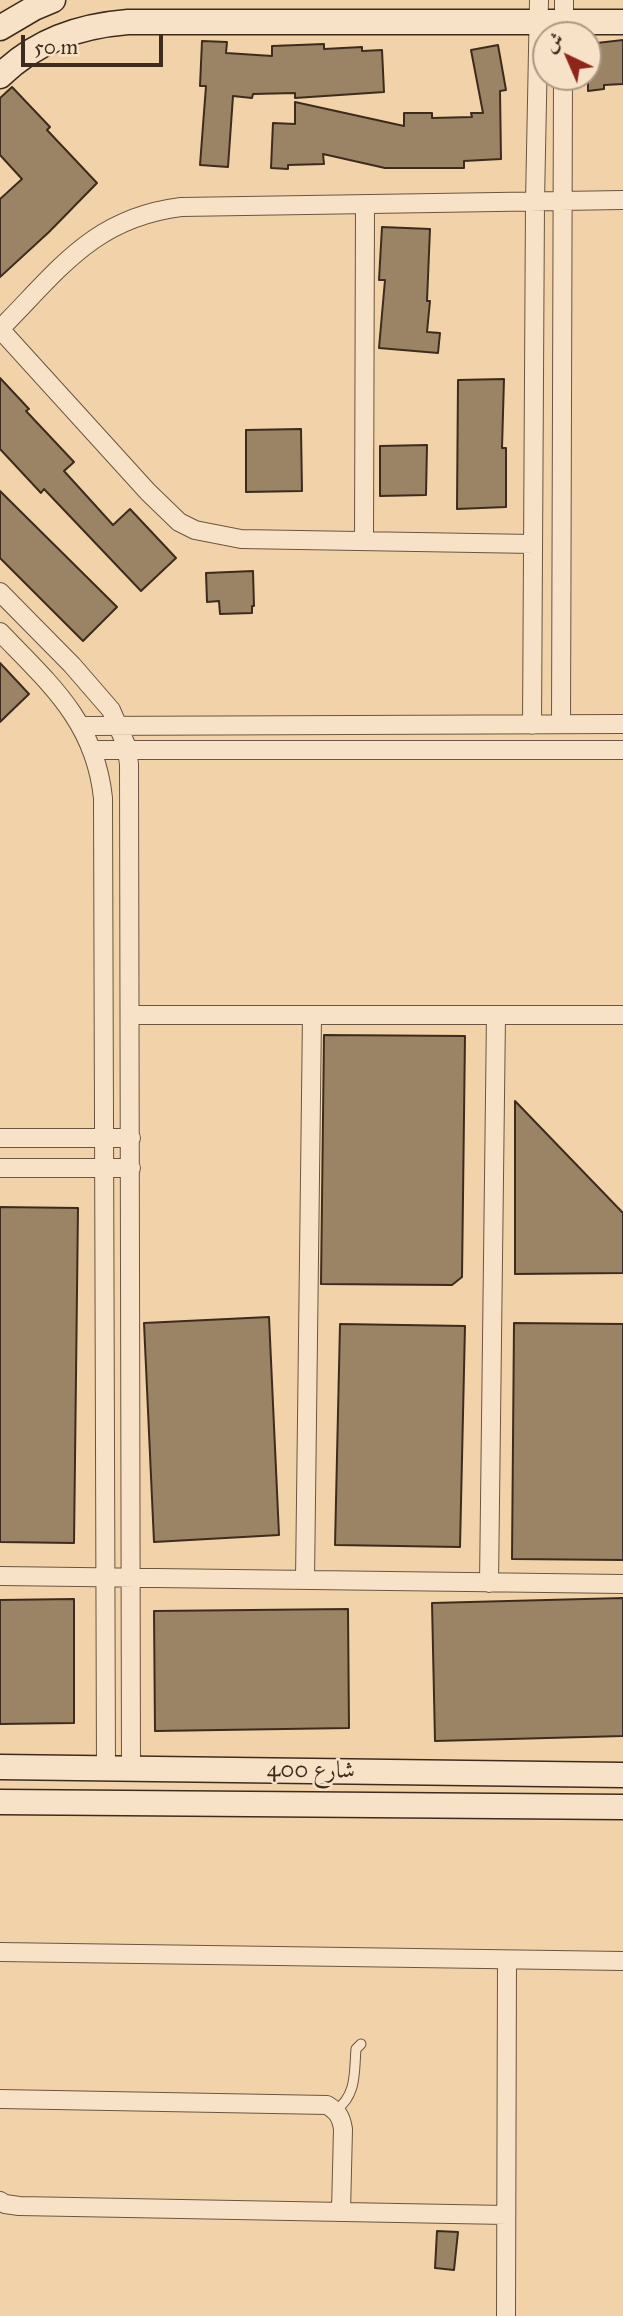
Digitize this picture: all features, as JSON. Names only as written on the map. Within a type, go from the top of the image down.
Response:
[{"type":"street","points":[[6,21],[49,1]]},
{"type":"street","points":[[532,725],[539,11]]},
{"type":"street","points":[[0,76],[16,60],[44,43],[104,24],[539,11],[564,19],[623,22]]},
{"type":"street","points":[[561,724],[563,91]]},
{"type":"street","points":[[533,544],[241,539],[195,530],[179,522],[148,492],[0,329],[88,242],[121,222],[141,215],[181,207],[623,200]]},
{"type":"street","points":[[365,205],[365,541]]},
{"type":"street","points":[[0,592],[100,695],[118,725],[126,750],[131,785],[131,1804]]},
{"type":"street","points":[[0,632],[62,696],[82,726],[93,750],[101,779],[106,1769]]},
{"type":"street","points":[[82,726],[623,724]]},
{"type":"street","points":[[93,750],[623,750]]},
{"type":"street","points":[[131,1015],[623,1015]]},
{"type":"street","points":[[305,1580],[312,1015]]},
{"type":"street","points":[[489,1583],[496,1015]]},
{"type":"street","points":[[0,1138],[131,1138]]},
{"type":"street","points":[[0,1168],[131,1168]]},
{"type":"street","points":[[0,1576],[623,1584]]},
{"type":"street","name":"شارع 400","points":[[0,1766],[623,1775]]},
{"type":"street","name":"شارع 400","points":[[0,1802],[623,1807]]},
{"type":"street","points":[[0,1952],[623,1961]]},
{"type":"street","points":[[506,2316],[507,1960]]},
{"type":"street","points":[[0,2099],[327,2105],[336,2110],[343,2129],[341,2212]]},
{"type":"street","points":[[0,2201],[19,2206],[506,2216]]},
{"type":"lane","points":[[336,2110],[349,2099],[353,2091],[356,2049],[361,2044]]},
{"type":"building","points":[[623,40],[623,84],[604,85],[602,89],[602,42]]},
{"type":"building","points":[[202,41],[227,42],[226,53],[272,56],[272,46],[324,44],[324,49],[362,47],[362,51],[382,50],[384,92],[295,98],[295,93],[253,94],[252,98],[233,96],[228,167],[200,165],[206,86],[200,86]]},
{"type":"building","points":[[498,45],[506,90],[500,91],[501,159],[464,161],[464,168],[385,168],[323,154],[324,164],[288,165],[288,169],[271,168],[273,123],[295,124],[295,102],[404,126],[404,113],[432,113],[432,118],[472,117],[471,113],[483,113],[471,50]]},
{"type":"building","points":[[12,87],[50,127],[47,130],[97,183],[0,277],[0,199],[22,179],[0,155],[0,98]]},
{"type":"building","points":[[382,227],[430,229],[427,332],[440,333],[438,353],[379,348],[385,280],[379,280]]},
{"type":"building","points":[[0,378],[29,409],[26,411],[74,462],[64,471],[113,525],[130,509],[176,558],[141,591],[44,489],[41,493],[0,449]]},
{"type":"building","points":[[504,379],[502,448],[506,448],[506,507],[457,509],[458,380]]},
{"type":"building","points":[[301,429],[302,491],[246,492],[246,430]]},
{"type":"building","points":[[427,445],[426,495],[380,496],[380,446]]},
{"type":"building","points":[[0,491],[117,607],[83,641],[0,558]]},
{"type":"building","points":[[253,571],[252,613],[220,614],[219,601],[207,602],[206,573]]},
{"type":"building","points":[[0,663],[29,694],[0,722]]},
{"type":"building","points":[[324,1035],[465,1036],[462,1277],[452,1285],[321,1284]]},
{"type":"building","points":[[515,1101],[623,1213],[623,1273],[515,1274]]},
{"type":"building","points":[[0,1207],[78,1208],[74,1543],[0,1542]]},
{"type":"building","points":[[269,1317],[279,1535],[154,1542],[144,1323]]},
{"type":"building","points":[[514,1323],[623,1324],[623,1560],[512,1559]]},
{"type":"building","points":[[340,1324],[465,1326],[460,1547],[335,1545]]},
{"type":"building","points":[[623,1598],[623,1736],[435,1741],[432,1603]]},
{"type":"building","points":[[74,1599],[74,1723],[0,1724],[0,1600]]},
{"type":"building","points":[[348,1609],[349,1728],[155,1731],[154,1611]]},
{"type":"building","points":[[437,2231],[458,2232],[454,2270],[435,2268]]}]
